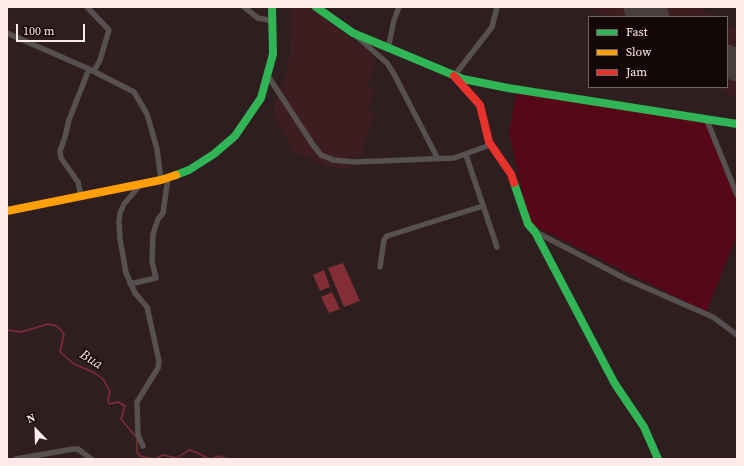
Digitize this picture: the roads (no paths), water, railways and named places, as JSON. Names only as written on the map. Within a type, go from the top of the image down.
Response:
[{"type":"main road","points":[[316,7],[353,34],[454,76],[508,88],[737,124]]},
{"type":"main road","points":[[7,211],[165,179],[202,163],[235,136],[260,98],[268,76],[274,42],[274,12]]},
{"type":"main road","points":[[454,76],[480,105],[490,145],[511,174],[528,224],[534,230],[574,309],[589,332],[615,384],[644,426],[658,459]]},
{"type":"street","points":[[81,197],[78,182],[61,158],[60,150],[65,138],[69,120],[92,70],[100,60],[109,30],[87,7]]},
{"type":"street","points":[[244,7],[258,18],[274,12]]},
{"type":"street","points":[[388,49],[394,20],[399,7]]},
{"type":"street","points":[[454,76],[492,27],[496,7]]},
{"type":"street","points":[[7,33],[92,70],[134,92],[147,114],[165,179],[163,213],[158,219],[153,234],[152,261],[156,278],[130,284]]},
{"type":"street","points":[[353,34],[387,63],[438,159]]},
{"type":"street","points":[[268,76],[313,145],[321,155],[332,160],[355,162],[438,159],[466,155],[490,145]]},
{"type":"street","points":[[706,118],[737,195]]},
{"type":"street","points":[[466,155],[497,247]]},
{"type":"street","points":[[140,185],[124,204],[120,213],[119,222],[122,254],[130,284],[135,293],[147,307],[159,361],[158,368],[137,402],[138,435],[143,446]]},
{"type":"street","points":[[380,267],[384,240],[387,236],[483,206]]},
{"type":"street","points":[[534,230],[626,278],[713,317],[737,335]]},
{"type":"street","points":[[16,459],[73,449],[78,449],[91,459]]},
{"type":"waterway","name":"Bua","points":[[7,330],[21,332],[48,324],[57,326],[64,334],[60,352],[74,364],[93,372],[103,379],[110,392],[108,399],[109,404],[118,402],[125,406],[121,419],[137,438],[137,452],[140,456],[154,459]]},
{"type":"waterway","name":"Bua","points":[[155,459],[163,455],[177,458],[189,450],[209,459]]},
{"type":"waterway","name":"Bua","points":[[211,459],[219,456],[227,459]]}]
